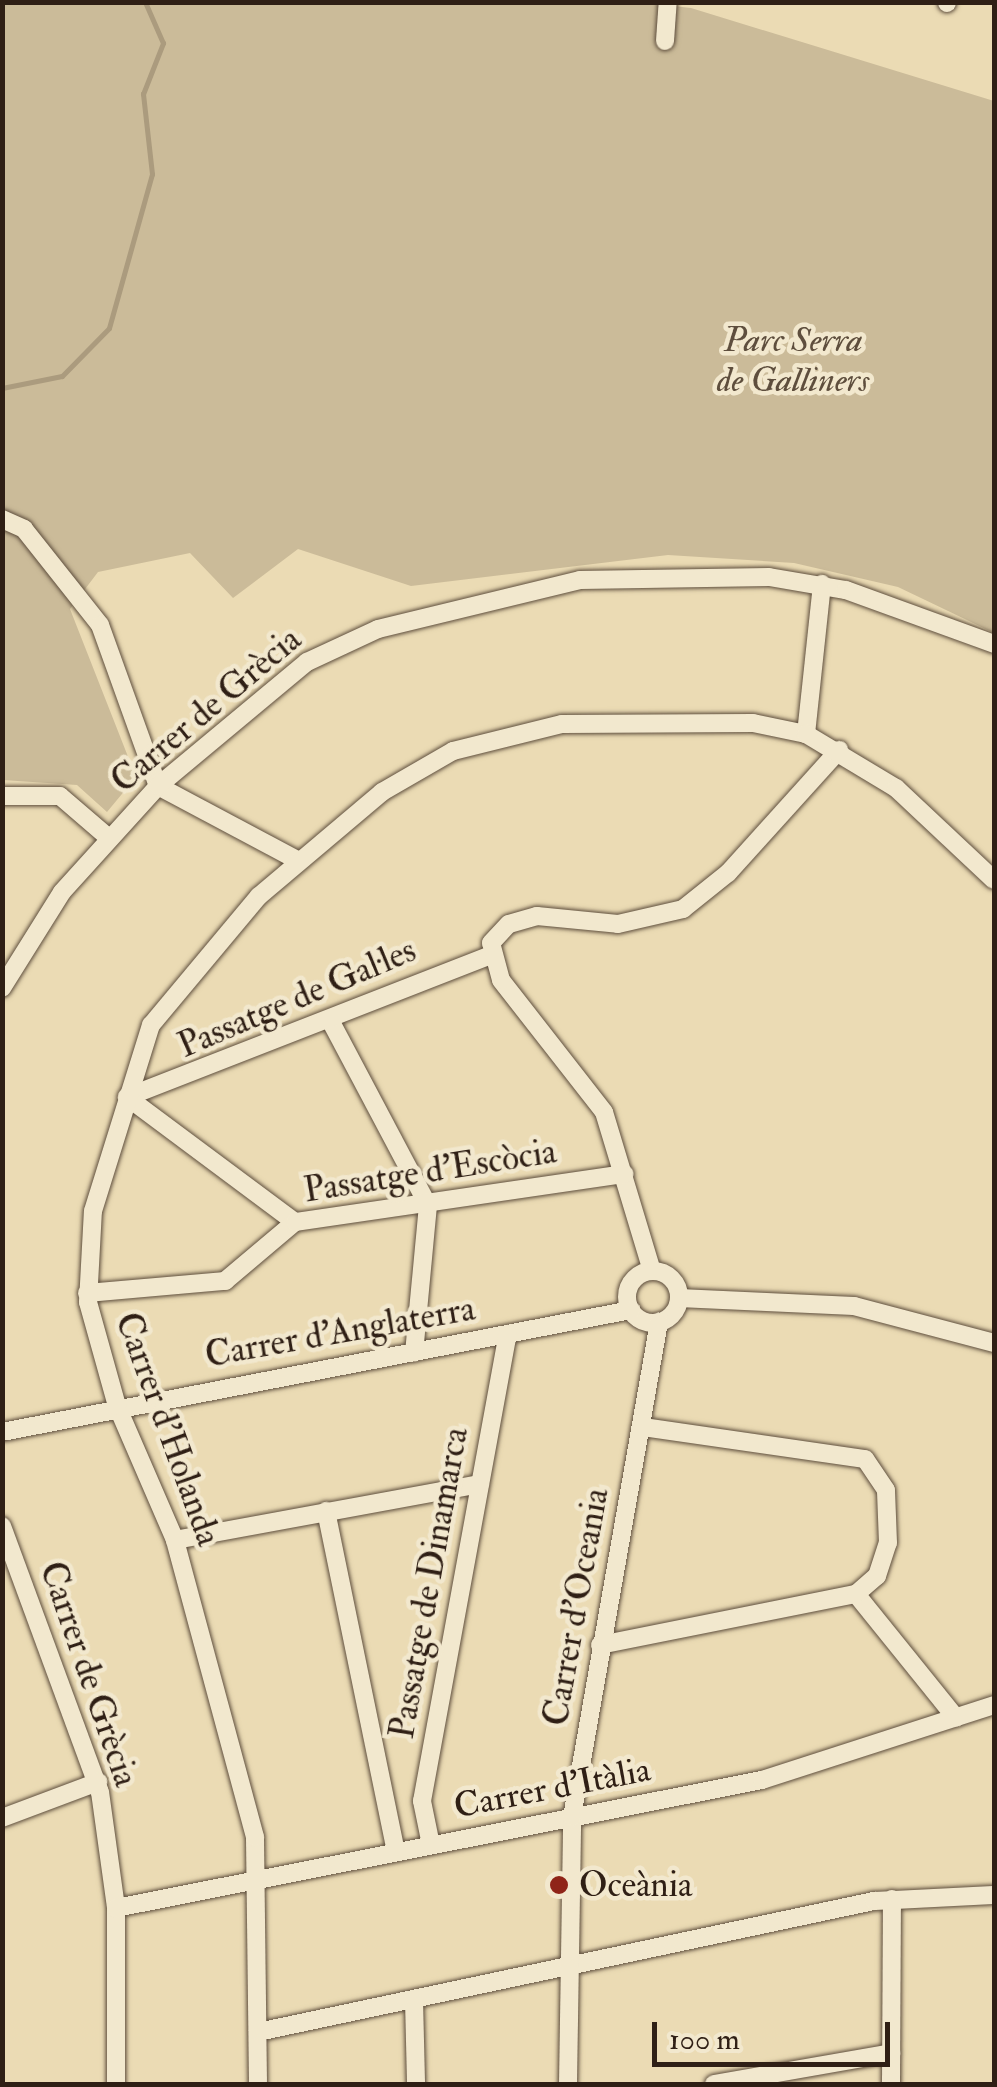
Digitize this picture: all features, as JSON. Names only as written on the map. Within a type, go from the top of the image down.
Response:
[{"type":"street","points":[[665,41],[668,2]]},
{"type":"street","points":[[2,519],[24,529],[100,625],[158,786],[297,860]]},
{"type":"street","name":"Carrer de Grècia","points":[[2,988],[109,838],[158,786],[308,662],[401,622],[580,580],[688,575],[822,584],[994,644]]},
{"type":"street","points":[[806,734],[822,584]]},
{"type":"street","name":"Carrer d'Holanda","points":[[258,2084],[262,1879],[175,1540],[117,1406],[87,1293],[93,1211],[151,1025],[176,987],[297,860],[382,792],[487,740],[603,722],[753,724],[806,734],[839,750],[916,804],[994,880]]},
{"type":"street","points":[[679,1298],[674,1282],[652,1271],[604,1112],[491,955],[498,933],[521,919],[634,923],[683,908],[728,873],[839,750]]},
{"type":"street","points":[[2,796],[60,796],[109,838]]},
{"type":"street","name":"Passatge de Gal·les","points":[[127,1097],[331,1022],[491,955]]},
{"type":"street","points":[[331,1022],[428,1205],[414,1352]]},
{"type":"street","points":[[127,1097],[295,1222]]},
{"type":"street","name":"Passatge d'Escòcia","points":[[87,1293],[225,1282],[295,1222],[625,1174]]},
{"type":"street","points":[[652,1271],[633,1280],[631,1310],[659,1322],[679,1298]]},
{"type":"street","points":[[679,1298],[854,1306],[994,1343]]},
{"type":"street","name":"Carrer d'Anglaterra","points":[[2,1432],[117,1406],[631,1310]]},
{"type":"street","name":"Carrer d'Oceania","points":[[568,2084],[572,1816],[659,1322]]},
{"type":"street","name":"Passatge de Dinamarca","points":[[431,1845],[424,1788],[508,1334]]},
{"type":"street","points":[[600,1645],[856,1594],[878,1576],[888,1543],[875,1466],[829,1449],[642,1427]]},
{"type":"street","points":[[175,1540],[480,1484]]},
{"type":"street","points":[[326,1511],[396,1852]]},
{"type":"street","name":"Carrer de Grècia","points":[[2,1526],[98,1782],[116,1908],[116,2084]]},
{"type":"street","points":[[856,1594],[956,1718]]},
{"type":"street","name":"Carrer d'Itàlia","points":[[116,1908],[762,1780],[994,1705]]},
{"type":"street","points":[[2,1818],[98,1782]]},
{"type":"street","points":[[258,2032],[892,1899],[994,1895]]},
{"type":"street","points":[[891,2084],[892,1899]]},
{"type":"street","points":[[414,2000],[416,2084]]},
{"type":"street","points":[[714,2084],[892,2053]]},
{"type":"green space","name":"Parc Serra de Galliners","points":[[3,3],[646,3],[691,8],[994,101],[994,633],[898,587],[794,563],[668,555],[411,586],[298,549],[233,598],[190,553],[98,572],[70,609],[136,777],[107,812],[77,785],[3,780]]},
{"type":"waterway","points":[[2,388],[62,376],[109,328],[152,174],[143,94],[163,43],[145,2]]},
{"type":"place","name":"Oceània","points":[[559,1885]]}]
